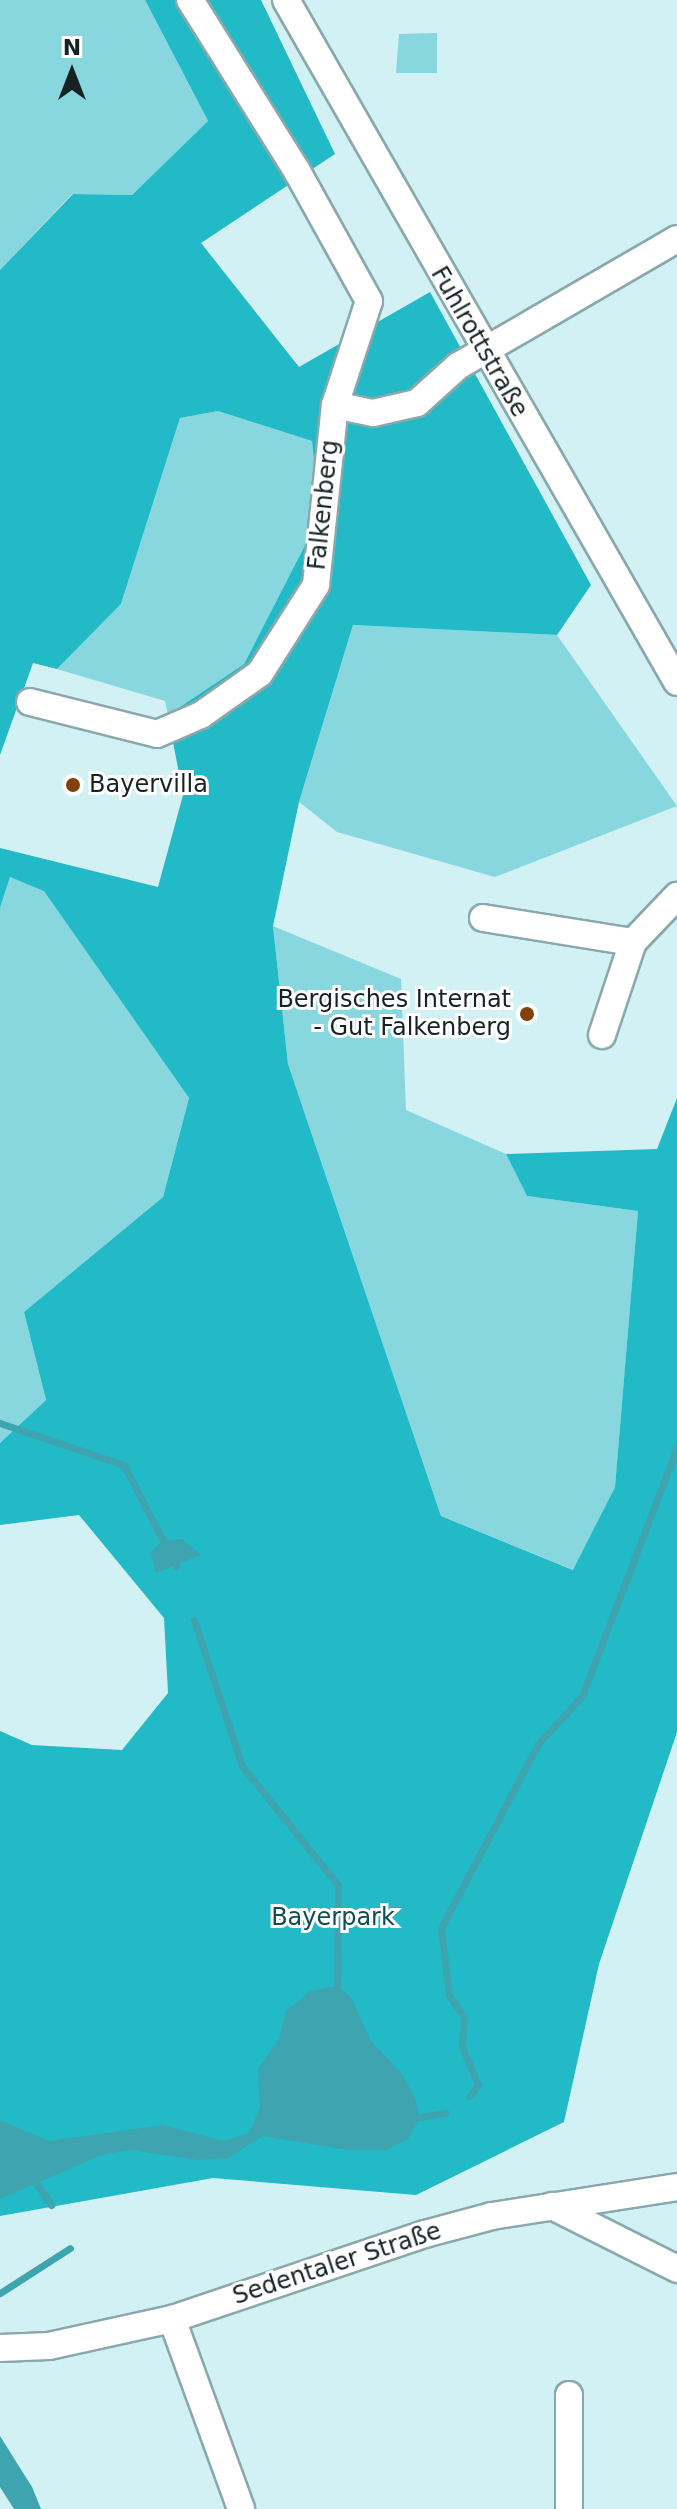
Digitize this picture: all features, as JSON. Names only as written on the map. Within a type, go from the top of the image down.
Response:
[{"type":"street","name":"Falkenberg","points":[[30,702],[157,734],[201,715],[260,673],[316,585],[335,405],[369,301],[297,171],[190,0]]},
{"type":"street","name":"Fuhlrottstraße","points":[[286,0],[484,351],[677,682]]},
{"type":"street","name":"Falkenberg","points":[[335,405],[373,413],[417,403],[458,366],[677,239]]},
{"type":"street","points":[[602,1035],[633,942],[677,896]]},
{"type":"street","points":[[483,918],[633,942]]},
{"type":"street","name":"Sedentaler Straße","points":[[0,2348],[49,2346],[172,2319],[425,2234],[552,2206],[677,2187]]},
{"type":"street","points":[[552,2206],[677,2269]]},
{"type":"street","points":[[172,2319],[241,2509]]},
{"type":"street","points":[[569,2395],[569,2509]]},
{"type":"shaded area","points":[[0,0],[145,0],[208,121],[132,195],[72,194],[0,270]]},
{"type":"shaded area","points":[[437,33],[437,73],[396,73],[399,34]]},
{"type":"shaded area","points":[[218,411],[312,441],[319,518],[244,664],[168,715],[165,701],[57,669],[121,604],[180,418]]},
{"type":"shaded area","points":[[353,625],[557,635],[677,806],[495,877],[337,832],[299,802]]},
{"type":"shaded area","points":[[10,877],[44,890],[189,1098],[163,1197],[24,1312],[46,1400],[0,1443],[0,908]]},
{"type":"shaded area","points":[[273,926],[401,979],[406,1110],[506,1154],[527,1196],[638,1211],[615,1487],[574,1570],[441,1516],[288,1064]]},
{"type":"shaded area","points":[[182,1539],[201,1555],[156,1573],[151,1552],[163,1541]]},
{"type":"shaded area","points":[[337,1986],[351,1997],[371,2041],[402,2074],[414,2095],[420,2118],[408,2139],[387,2150],[347,2150],[262,2136],[229,2158],[198,2160],[131,2150],[104,2154],[0,2199],[0,2120],[49,2141],[163,2125],[224,2141],[249,2133],[260,2107],[258,2069],[279,2039],[286,2011],[310,1991]]},
{"type":"shaded area","points":[[0,2436],[32,2487],[41,2509],[14,2509],[0,2487]]},
{"type":"green space","name":"Bayerpark","points":[[145,0],[261,0],[335,154],[201,243],[299,367],[430,292],[591,585],[557,635],[353,625],[299,802],[273,926],[288,1064],[441,1516],[573,1570],[615,1487],[638,1211],[527,1196],[506,1154],[657,1149],[677,1098],[677,1732],[599,1964],[564,2122],[416,2195],[213,2178],[0,2216],[0,1731],[32,1745],[122,1750],[168,1693],[164,1618],[79,1515],[0,1525],[0,1443],[46,1400],[24,1312],[163,1197],[189,1098],[44,891],[10,877],[0,908],[0,848],[158,887],[183,795],[168,715],[244,664],[319,518],[312,441],[218,411],[180,418],[121,604],[57,669],[33,663],[0,755],[0,270],[73,194],[132,195],[208,121]]},
{"type":"waterway","points":[[0,1423],[124,1465],[176,1566]]},
{"type":"waterway","points":[[470,2096],[478,2085],[462,2047],[464,2017],[449,1995],[441,1928],[538,1744],[582,1696],[677,1447]]},
{"type":"waterway","points":[[194,1620],[242,1766],[338,1885],[337,1992]]},
{"type":"waterway","points":[[413,2118],[446,2113]]},
{"type":"waterway","points":[[35,2181],[51,2205]]},
{"type":"waterway","points":[[0,2293],[70,2248]]},
{"type":"place","name":"Bayervilla","points":[[73,785]]},
{"type":"place","name":"Bergisches Internat - Gut Falkenberg","points":[[527,1014]]}]
